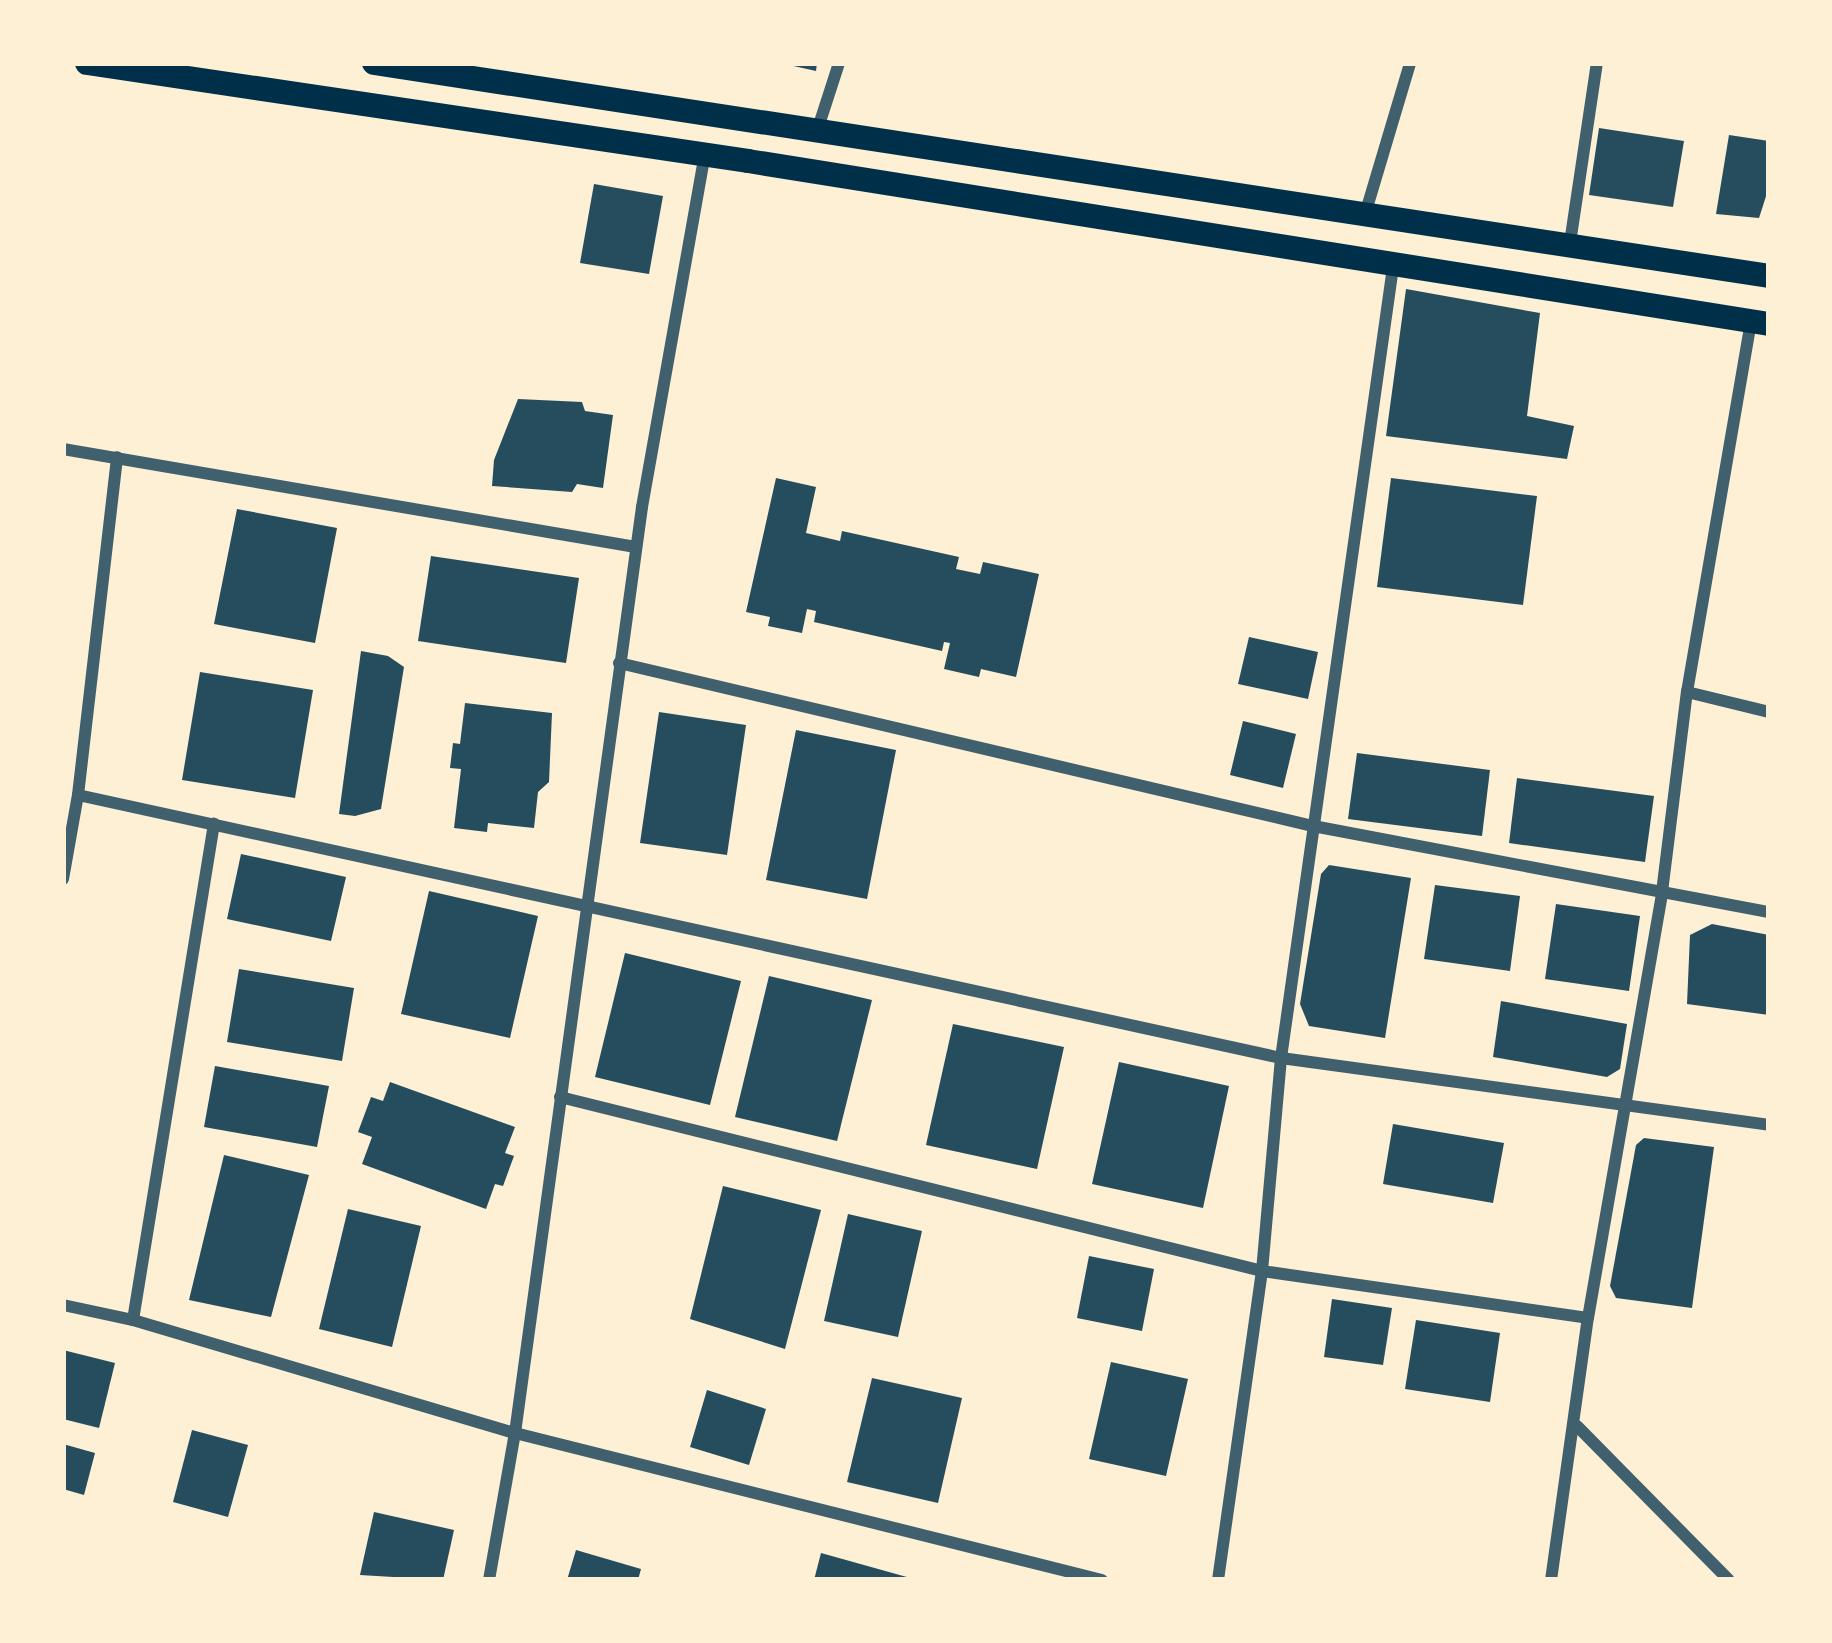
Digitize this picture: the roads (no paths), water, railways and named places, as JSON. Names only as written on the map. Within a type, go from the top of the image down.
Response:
[{"type":"main road","points":[[87,63],[705,155],[1760,322]]},
{"type":"main road","points":[[374,63],[1769,276]]},
{"type":"street","points":[[818,128],[839,63]]},
{"type":"street","points":[[1366,211],[1410,63]]},
{"type":"street","points":[[1570,243],[1597,63]]},
{"type":"street","points":[[489,1580],[515,1433],[636,547],[705,155]]},
{"type":"street","points":[[1218,1580],[1262,1271],[1281,1058],[1393,267]]},
{"type":"street","points":[[1551,1580],[1588,1318],[1662,892],[1687,692],[1760,322]]},
{"type":"street","points":[[63,449],[636,547]]},
{"type":"street","points":[[63,879],[78,795],[117,457]]},
{"type":"street","points":[[619,663],[1313,826],[1769,912]]},
{"type":"street","points":[[1687,692],[1769,712]]},
{"type":"street","points":[[78,795],[1281,1058],[1626,1101],[1769,1125]]},
{"type":"street","points":[[134,1320],[214,824]]},
{"type":"street","points":[[560,1097],[1262,1271],[1588,1318]]},
{"type":"street","points":[[63,1305],[134,1320],[515,1433],[1102,1580]]},
{"type":"street","points":[[1576,1426],[1729,1580]]}]
